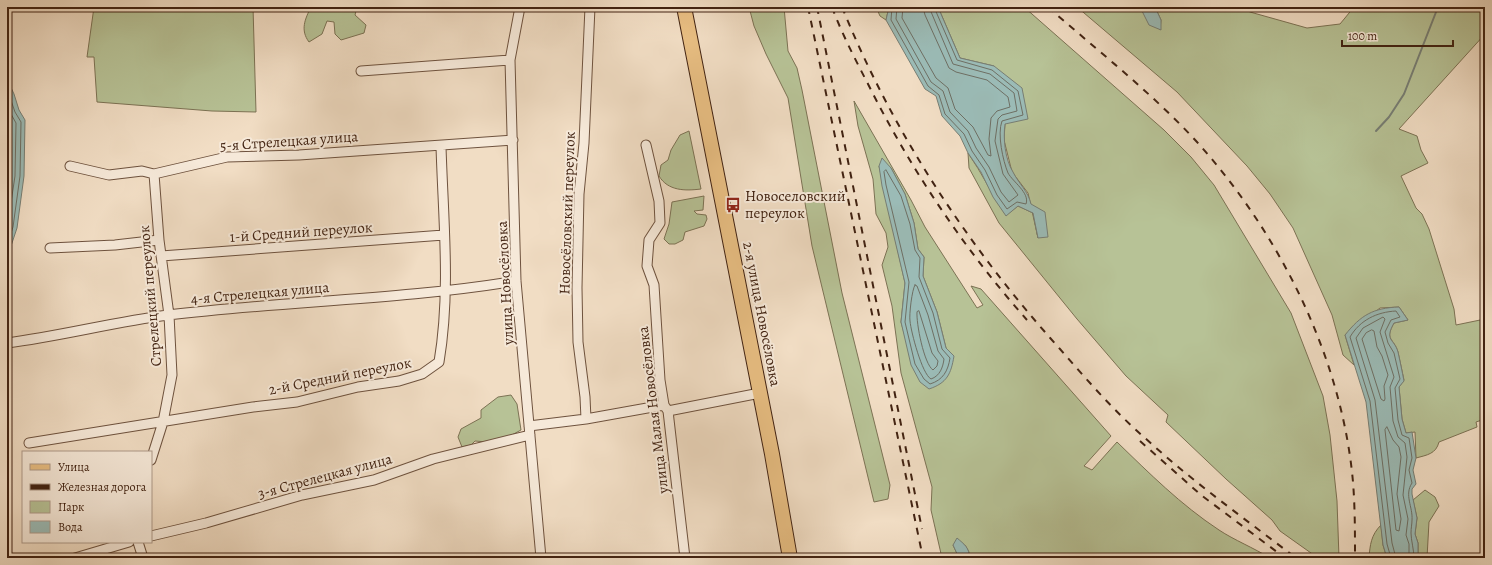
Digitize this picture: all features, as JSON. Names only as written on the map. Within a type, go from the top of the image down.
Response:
[{"type":"main road","name":"2-я улица Новосёловка","points":[[684,7],[760,393],[790,558]]},
{"type":"street","name":"улица Новосёловка","points":[[520,7],[510,60],[516,281],[541,558]]},
{"type":"street","name":"Новосёловский переулок","points":[[586,419],[585,397],[578,342],[577,288],[579,194],[584,143],[590,7]]},
{"type":"street","points":[[361,71],[510,60]]},
{"type":"street","name":"5-я Стрелецкая улица","points":[[70,166],[109,175],[142,171],[154,174],[227,157],[299,155],[513,140]]},
{"type":"street","name":"улица Малая Новосёловка","points":[[646,145],[659,201],[660,223],[649,240],[647,266],[654,285],[660,380],[666,408],[685,558]]},
{"type":"street","name":"2-й Средний переулок","points":[[29,443],[253,407],[298,402],[358,387],[399,381],[422,374],[440,362],[446,291],[441,146]]},
{"type":"street","name":"Стрелецкий переулок","points":[[152,457],[163,422],[172,375],[169,315],[159,240],[154,174]]},
{"type":"street","name":"1-й Средний переулок","points":[[161,256],[444,235]]},
{"type":"street","points":[[50,248],[115,245],[159,240]]},
{"type":"street","name":"4-я Стрелецкая улица","points":[[7,343],[169,315],[446,291],[516,281]]},
{"type":"street","points":[[529,426],[666,408],[760,393]]},
{"type":"street","name":"3-я Стрелецкая улица","points":[[152,536],[206,523],[302,495],[374,480],[432,459],[530,436]]},
{"type":"street","points":[[75,558],[126,543]]},
{"type":"street","points":[[138,543],[143,558]]},
{"type":"green space","points":[[94,7],[253,7],[256,112],[212,111],[97,102],[94,57],[87,57]]},
{"type":"green space","points":[[311,7],[357,7],[355,15],[366,25],[364,33],[341,40],[335,34],[334,22],[327,21],[322,34],[309,42],[306,38],[304,24]]},
{"type":"green space","points":[[749,7],[784,7],[788,51],[797,68],[802,90],[842,293],[890,485],[888,499],[874,502],[812,246],[788,98],[754,26]]},
{"type":"green space","points":[[876,7],[889,7],[886,20],[880,16]]},
{"type":"green space","points":[[938,7],[1024,7],[1164,130],[1191,157],[1214,185],[1291,313],[1323,396],[1330,435],[1337,501],[1339,558],[1318,558],[1280,531],[1272,520],[1166,422],[1168,415],[1126,376],[1077,319],[999,223],[969,168],[968,153],[1006,215],[1018,206],[1032,213],[1028,193],[1012,172],[1004,140],[1005,124],[994,66],[960,58]]},
{"type":"green space","points":[[1077,7],[1140,7],[1160,30],[1161,20],[1155,7],[1242,7],[1250,12],[1307,28],[1340,24],[1354,7],[1485,7],[1485,34],[1399,129],[1417,136],[1421,150],[1428,163],[1401,176],[1416,208],[1422,214],[1429,229],[1454,309],[1456,325],[1485,319],[1485,413],[1481,414],[1482,420],[1476,422],[1477,427],[1439,442],[1438,446],[1433,452],[1416,458],[1415,432],[1406,433],[1402,419],[1399,387],[1404,380],[1398,352],[1390,336],[1394,323],[1408,320],[1399,307],[1380,308],[1345,335],[1354,365],[1343,355],[1332,315],[1293,228],[1270,194],[1247,166],[1177,92]]},
{"type":"green space","points":[[854,101],[925,227],[977,308],[983,305],[971,286],[981,289],[1111,436],[1084,466],[1092,470],[1117,442],[1166,488],[1205,520],[1225,534],[1270,558],[969,558],[969,552],[965,545],[953,545],[959,558],[942,558],[931,510],[932,487],[901,373],[892,306],[882,265],[888,247],[886,233],[876,214],[873,179],[858,126]],"holes":[[[879,166],[891,168],[905,194],[914,223],[918,249],[924,257],[923,276],[937,312],[946,348],[954,356],[906,340],[901,322],[905,283]]]},
{"type":"green space","points":[[689,131],[701,189],[683,190],[667,185],[659,176],[661,165],[668,160],[671,150],[680,135]]},
{"type":"green space","points":[[704,196],[703,210],[694,211],[697,214],[706,215],[707,219],[704,226],[685,232],[683,240],[675,244],[669,244],[664,239],[669,224],[672,202]]},
{"type":"green space","points":[[511,395],[517,404],[521,430],[508,437],[487,442],[475,441],[471,445],[462,447],[458,437],[461,429],[481,418],[481,410],[498,397]]},
{"type":"green space","points":[[1425,490],[1435,497],[1439,506],[1429,522],[1427,558],[1418,558],[1418,543],[1415,534],[1417,518],[1413,500]]},
{"type":"green space","points":[[1381,525],[1383,545],[1387,558],[1369,558],[1372,540]]},
{"type":"water","points":[[889,7],[938,7],[960,58],[994,66],[1022,88],[1028,119],[1005,124],[1005,149],[1010,167],[1028,195],[1031,204],[1045,212],[1048,237],[1038,238],[1033,213],[1018,206],[1006,216],[993,197],[981,172],[968,153],[960,136],[942,116],[936,96],[925,89],[886,20]]},
{"type":"water","points":[[1140,7],[1155,7],[1161,20],[1161,30],[1149,25]]},
{"type":"water","points":[[7,79],[19,110],[25,120],[24,176],[17,228],[7,258]]},
{"type":"water","points":[[882,158],[891,168],[905,194],[914,223],[918,249],[924,257],[923,276],[937,312],[946,348],[954,356],[950,373],[944,381],[929,389],[920,382],[911,365],[901,322],[905,283],[882,186],[879,166]]},
{"type":"water","points":[[1399,307],[1408,320],[1394,323],[1390,336],[1398,352],[1404,381],[1399,387],[1402,419],[1406,433],[1412,432],[1416,458],[1413,470],[1416,484],[1412,489],[1412,494],[1417,518],[1415,534],[1418,543],[1418,558],[1387,558],[1383,545],[1366,402],[1345,335],[1357,322],[1368,314],[1382,309]]},
{"type":"water","points":[[957,538],[967,549],[969,558],[959,558],[953,545]]},
{"type":"waterway","points":[[1376,131],[1389,117],[1404,94],[1438,7]]},
{"type":"railway","points":[[808,7],[923,558]]},
{"type":"railway","points":[[817,7],[922,529]]},
{"type":"railway","points":[[832,7],[844,37],[863,75],[920,177],[981,265],[1027,320]]},
{"type":"railway","points":[[842,7],[862,54],[909,144],[964,230],[1027,310],[1091,384],[1134,428],[1200,485],[1296,558]]},
{"type":"railway","points":[[1048,7],[1162,106],[1197,142],[1227,178],[1255,216],[1280,257],[1302,300],[1321,344],[1336,390],[1347,436],[1353,482],[1355,510],[1355,558]]},
{"type":"railway","points":[[1140,441],[1201,495],[1285,558]]},
{"type":"place","name":"Новоселовский переулок","points":[[733,205]]}]
